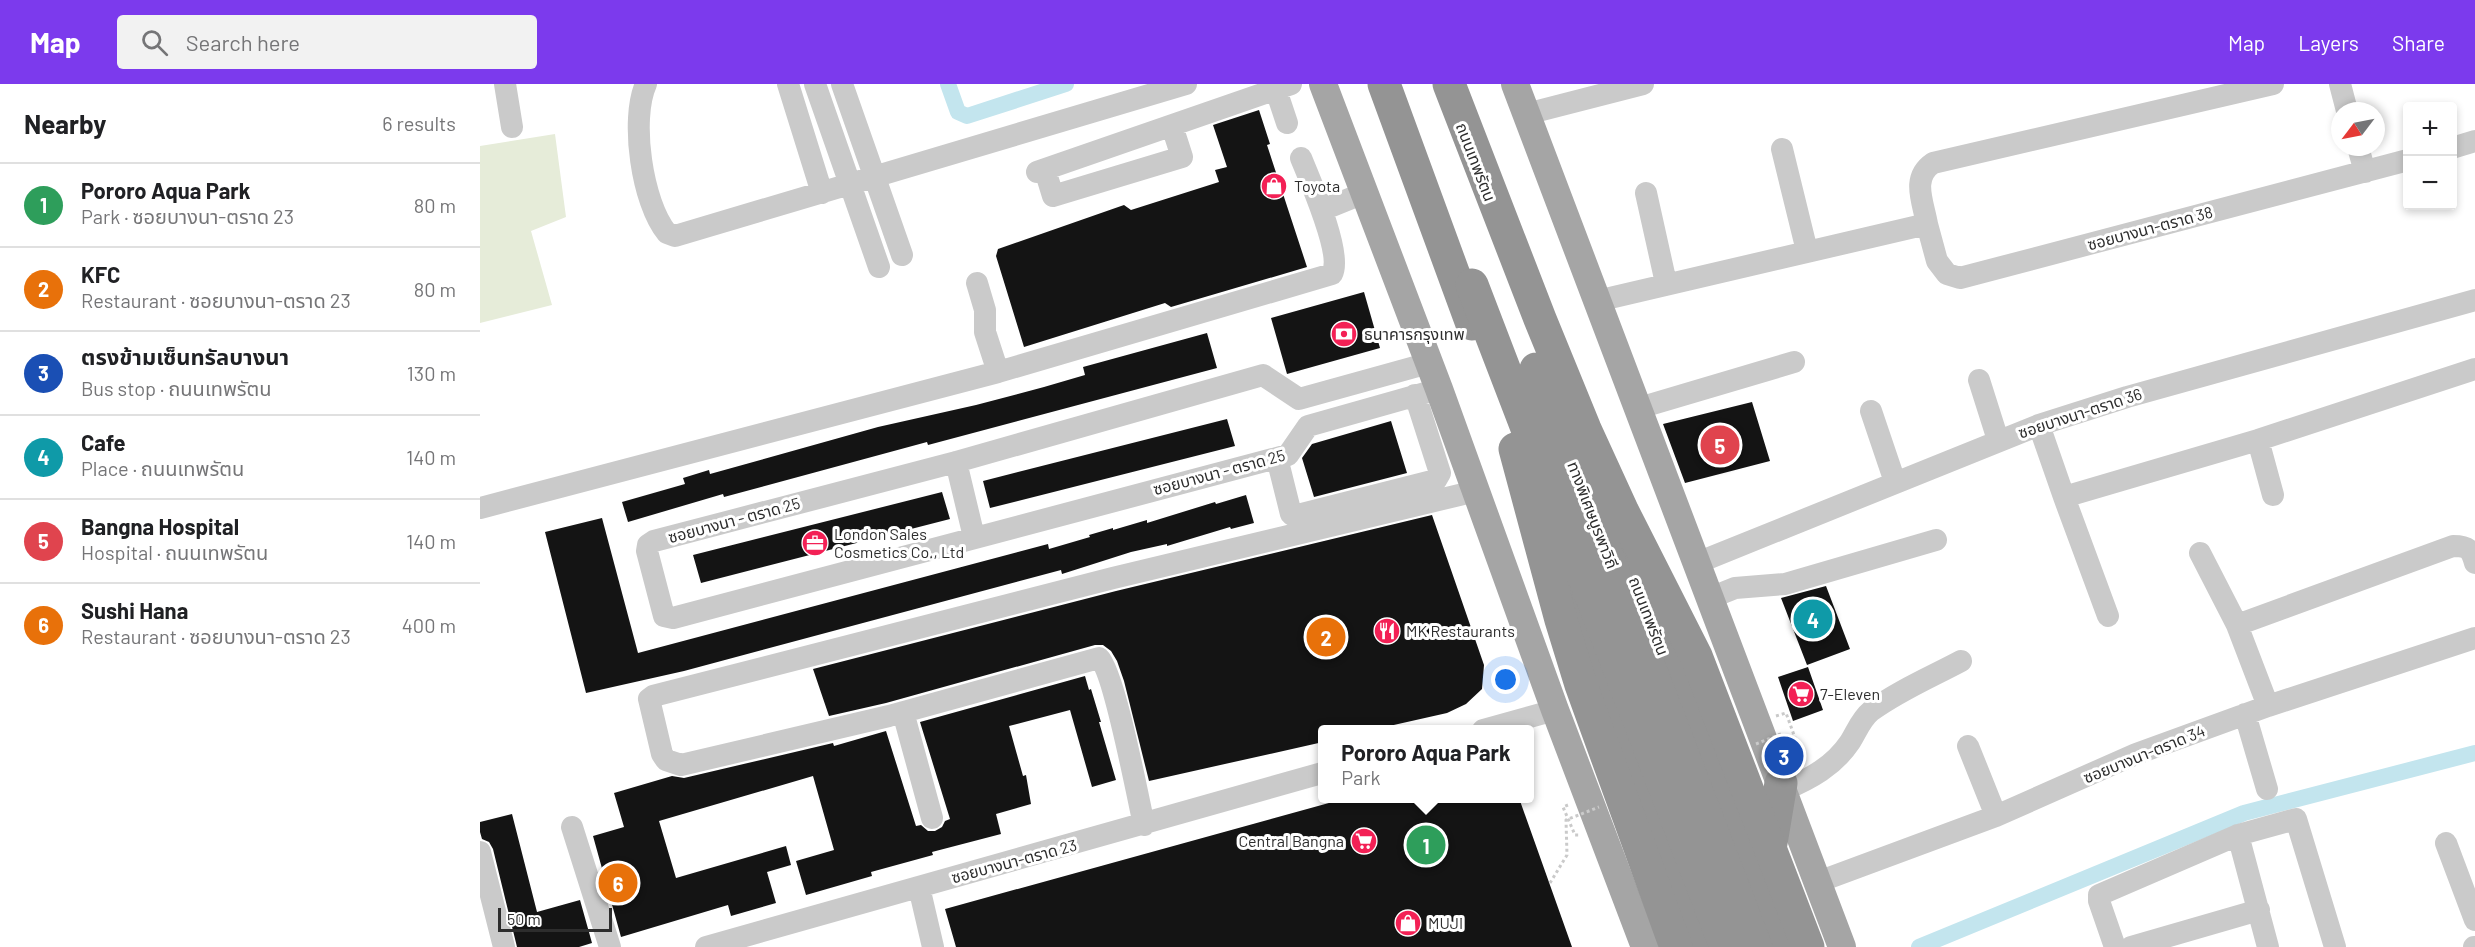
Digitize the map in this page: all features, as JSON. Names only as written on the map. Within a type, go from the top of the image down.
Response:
[{"type":"highway","points":[[1384,84],[1553,546],[1705,947]]},
{"type":"highway","name":"ทางพิเศษบูรพาวิถี","points":[[1400,84],[1472,285],[1726,947]]},
{"type":"highway","name":"ทางพิเศษบูรพาวิถี","points":[[1427,84],[1756,947]]},
{"type":"highway","points":[[1448,84],[1585,429],[1623,512],[1696,656],[1808,947]]},
{"type":"highway","name":"ถนนเทพรัตน","points":[[1448,84],[1775,947]]},
{"type":"highway","points":[[1472,285],[1561,620],[1605,754],[1676,947]]},
{"type":"highway","points":[[1760,907],[1782,787]]},
{"type":"main road","points":[[1323,84],[1364,193],[1428,383],[1476,491],[1555,710],[1645,947]]},
{"type":"main road","points":[[1515,84],[1842,947]]},
{"type":"street","points":[[505,84],[512,127]]},
{"type":"street","points":[[646,84],[637,124],[640,157],[656,214],[667,233],[675,236],[1186,84]]},
{"type":"street","points":[[788,84],[822,193]]},
{"type":"street","points":[[815,84],[879,267]]},
{"type":"street","points":[[842,84],[902,255]]},
{"type":"street","points":[[1526,114],[1643,84]]},
{"type":"street","name":"ซอยบางนา-ตราด 38","points":[[2273,84],[1933,163],[1923,170],[1919,180],[1927,224],[1938,261],[1947,274],[1960,278],[2403,161]]},
{"type":"street","points":[[2340,84],[2345,102]]},
{"type":"street","points":[[1172,126],[1182,157],[1053,196],[1041,171],[1284,87],[1287,123]]},
{"type":"street","points":[[2457,146],[2475,141]]},
{"type":"street","points":[[1782,149],[1806,251]]},
{"type":"street","points":[[2361,156],[2365,172]]},
{"type":"street","points":[[480,508],[998,372],[1332,274],[1336,267],[1335,258],[1322,210],[1302,158]]},
{"type":"street","points":[[1322,210],[1364,193]]},
{"type":"street","points":[[1646,193],[1666,283]]},
{"type":"street","points":[[1598,301],[1666,283],[1927,224]]},
{"type":"street","points":[[977,283],[985,310],[985,332],[998,372]]},
{"type":"street","name":"ซอยบางนา-ตราด 36","points":[[1697,563],[2039,425],[2127,397],[2475,300]]},
{"type":"street","points":[[1639,408],[1794,362]]},
{"type":"street","points":[[2064,497],[2258,440],[2475,369]]},
{"type":"street","name":"ซอยบางนา - ตราด 25","points":[[1263,375],[1299,399],[1332,390],[1428,383],[1340,417],[1308,426],[1290,454],[668,618],[663,611],[647,551],[648,545],[654,541],[956,462],[1263,375]]},
{"type":"street","points":[[1979,380],[1998,440]]},
{"type":"street","points":[[1277,458],[1291,514],[1294,516],[1436,480],[1440,473],[1428,383]]},
{"type":"street","points":[[1332,390],[1340,417]]},
{"type":"street","points":[[1871,411],[1895,482]]},
{"type":"street","points":[[2039,425],[2108,616]]},
{"type":"street","points":[[2258,440],[2273,495]]},
{"type":"street","points":[[956,462],[974,537]]},
{"type":"street","points":[[1144,825],[1117,706],[1105,667],[1099,658],[903,712],[681,765],[666,760],[662,754],[649,701],[653,696],[1079,587],[1476,491]]},
{"type":"street","points":[[1710,598],[1735,588],[1785,584],[1936,540]]},
{"type":"street","points":[[2237,626],[2454,546],[2465,546],[2472,551],[2475,563]]},
{"type":"street","points":[[2200,553],[2237,626],[2268,706]]},
{"type":"street","name":"ซอยบางนา-ตราด 34","points":[[1818,882],[1996,816],[2136,754],[2268,706],[2475,638]]},
{"type":"street","points":[[1782,787],[1812,778],[1827,767],[1851,741],[1857,728],[1870,712],[1961,660]]},
{"type":"street","points":[[1498,725],[1555,710]]},
{"type":"street","points":[[903,712],[932,818]]},
{"type":"street","points":[[2245,714],[2267,789]]},
{"type":"street","points":[[1968,746],[1996,816]]},
{"type":"street","name":"ซอยบางนา-ตราด 23","points":[[705,947],[753,941],[919,887],[1318,775]]},
{"type":"street","points":[[2115,947],[2098,898],[2099,895],[2238,836],[2292,819],[2298,820],[2335,947]]},
{"type":"street","points":[[572,827],[610,947]]},
{"type":"street","points":[[2238,836],[2268,947]]},
{"type":"street","points":[[2446,843],[2475,920]]},
{"type":"street","points":[[480,852],[504,947]]},
{"type":"street","points":[[919,887],[933,947]]},
{"type":"street","points":[[2131,947],[2259,910]]},
{"type":"path","points":[[1783,733],[1789,749],[1798,746],[1786,713]]},
{"type":"path","points":[[1550,883],[1567,855],[1566,820],[1576,816],[1572,804],[1563,807],[1575,835]]},
{"type":"green space","points":[[555,134],[566,217],[531,231],[552,305],[480,323],[480,146]]},
{"type":"building","points":[[1259,110],[1270,144],[1267,145],[1307,267],[1171,307],[1165,303],[1024,347],[996,256],[998,249],[1124,205],[1131,210],[1219,182],[1215,170],[1227,167],[1213,125]]},
{"type":"building","points":[[1364,292],[1380,348],[1287,374],[1271,318]]},
{"type":"building","points":[[1207,333],[1217,368],[928,445],[927,442],[724,497],[723,494],[628,522],[622,502],[685,484],[683,478],[709,470],[710,474],[878,427],[1044,387],[1085,375],[1083,367]]},
{"type":"building","points":[[1752,402],[1770,461],[1685,483],[1663,424]]},
{"type":"building","points":[[1227,419],[1235,446],[990,508],[983,481]]},
{"type":"building","points":[[1391,421],[1407,473],[1314,497],[1302,458],[1312,444]]},
{"type":"building","points":[[942,492],[950,519],[701,583],[693,555]]},
{"type":"building","points":[[1246,495],[1254,523],[1231,529],[1230,527],[1167,546],[1167,544],[1131,552],[1062,574],[1061,570],[684,671],[586,693],[545,532],[602,518],[638,653],[1048,544],[1049,549],[1113,528],[1113,530],[1147,520],[1147,523]]},
{"type":"building","points":[[1432,515],[1484,665],[1482,689],[1466,704],[1447,713],[1394,725],[1318,725],[1318,743],[1149,781],[1124,681],[1117,661],[1111,651],[1103,645],[1095,645],[886,703],[829,716],[813,669],[1116,591]]},
{"type":"building","points":[[1826,586],[1850,649],[1807,665],[1781,598]]},
{"type":"building","name":"7-Eleven","points":[[1808,667],[1823,710],[1793,721],[1778,677]]},
{"type":"building","points":[[1085,676],[1101,722],[1099,722],[1116,780],[1092,787],[1070,710],[1009,726],[1023,776],[1026,775],[1031,804],[996,814],[1001,834],[932,852],[933,855],[871,872],[872,876],[806,895],[796,861],[834,850],[813,776],[659,821],[676,878],[786,846],[791,865],[767,872],[776,903],[731,916],[728,905],[621,937],[593,836],[624,827],[614,793],[672,776],[684,778],[833,743],[834,746],[886,731],[916,826],[921,825],[928,831],[935,831],[950,819],[920,722]]},
{"type":"building","name":"Central Bangna","points":[[1329,803],[1521,803],[1572,947],[956,947],[945,909]]},
{"type":"building","points":[[512,814],[537,912],[580,900],[592,943],[579,947],[517,947],[493,849],[489,842],[482,839],[480,832],[480,822]]},
{"type":"waterway","points":[[948,84],[958,112],[967,116],[1066,84]]},
{"type":"waterway","points":[[1919,947],[2244,813],[2475,753]]},
{"type":"place","name":"Toyota","points":[[1274,186]]},
{"type":"place","name":"ธนาคารกรุงเทพ","points":[[1344,334]]},
{"type":"place","name":"Bangna Hospital","points":[[1720,445]]},
{"type":"place","name":"London Sales Cosmetics Co., Ltd","points":[[815,543]]},
{"type":"place","name":"Cafe","points":[[1813,619]]},
{"type":"place","name":"MK Restaurants","points":[[1387,631]]},
{"type":"place","name":"KFC","points":[[1326,637]]},
{"type":"place","name":"7-Eleven","points":[[1801,694]]},
{"type":"place","name":"ตรงข้ามเซ็นทรัลบางนา","points":[[1784,756]]},
{"type":"place","name":"Central Bangna","points":[[1364,841]]},
{"type":"place","name":"Pororo Aqua Park","points":[[1426,845]]},
{"type":"place","name":"Sushi Hana","points":[[618,883]]},
{"type":"place","name":"MUJI","points":[[1408,923]]}]
